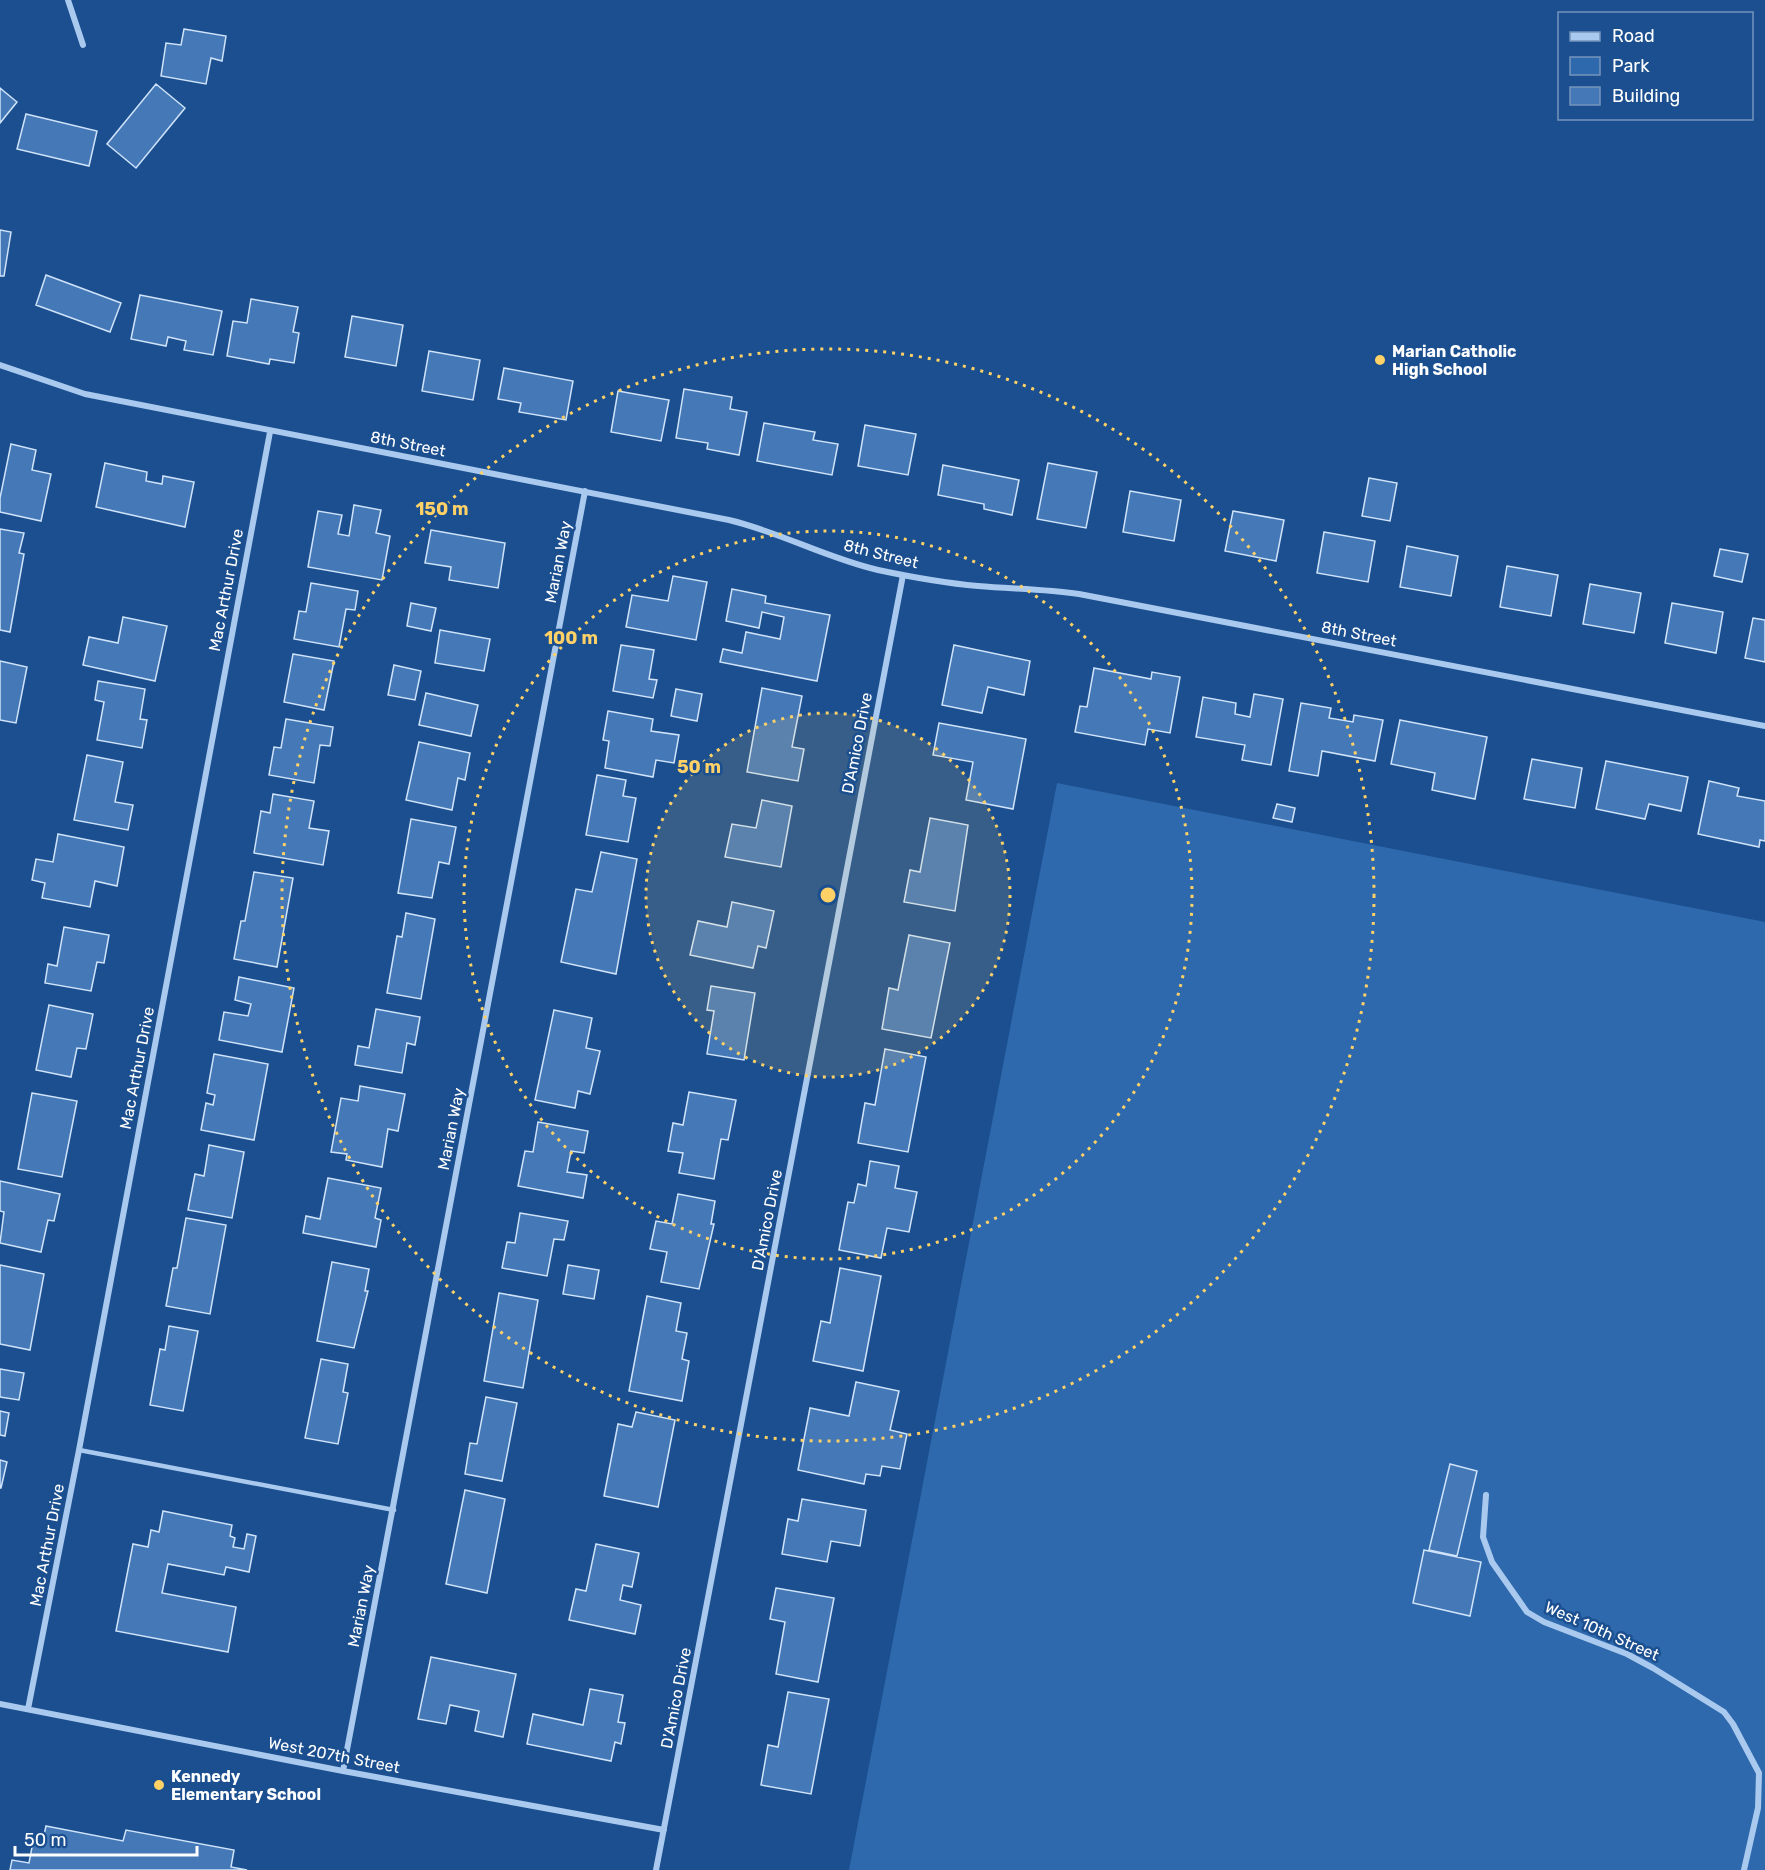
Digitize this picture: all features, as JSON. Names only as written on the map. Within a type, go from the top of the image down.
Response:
[{"type":"street","points":[[68,0],[83,45]]},
{"type":"street","name":"8th Street","points":[[0,365],[85,394],[270,432],[585,491],[766,529],[847,561],[903,575],[977,586],[1031,588],[1079,594],[1765,726]]},
{"type":"street","name":"Mac Arthur Drive","points":[[28,1709],[80,1450],[270,432]]},
{"type":"street","name":"Marian Way","points":[[343,1771],[585,491]]},
{"type":"street","name":"D'Amico Drive","points":[[656,1870],[903,575]]},
{"type":"street","name":"West 10th Street","points":[[1486,1495],[1483,1537],[1492,1562],[1527,1612],[1544,1622],[1627,1654],[1653,1668],[1724,1712],[1733,1724],[1759,1773],[1758,1808],[1744,1870]]},
{"type":"street","name":"West 207th Street","points":[[0,1704],[343,1771],[664,1830]]},
{"type":"lane","points":[[80,1450],[394,1510]]},
{"type":"green space","points":[[1057,783],[1765,922],[1765,1870],[849,1870]]},
{"type":"building","points":[[184,29],[226,36],[222,61],[211,58],[206,84],[161,76],[166,43],[181,45]]},
{"type":"building","points":[[156,84],[185,108],[136,168],[107,144]]},
{"type":"building","points":[[0,88],[17,102],[0,123]]},
{"type":"building","points":[[26,114],[97,131],[89,166],[17,149]]},
{"type":"building","points":[[0,230],[11,232],[4,276],[0,276]]},
{"type":"building","points":[[46,275],[121,303],[110,332],[36,305]]},
{"type":"building","points":[[140,295],[222,311],[213,355],[184,350],[186,341],[168,337],[166,346],[131,339]]},
{"type":"building","points":[[251,299],[298,307],[293,332],[299,333],[294,363],[270,359],[269,364],[227,356],[233,321],[247,323]]},
{"type":"building","points":[[352,316],[403,325],[396,366],[345,357]]},
{"type":"building","points":[[429,351],[480,360],[473,400],[422,391]]},
{"type":"building","points":[[504,368],[573,381],[566,420],[519,412],[521,403],[498,399]]},
{"type":"building","points":[[684,389],[732,397],[730,409],[747,412],[739,455],[707,449],[708,443],[676,438]]},
{"type":"building","points":[[618,391],[669,400],[661,441],[611,432]]},
{"type":"building","points":[[764,423],[815,432],[813,440],[838,444],[832,475],[757,461]]},
{"type":"building","points":[[865,425],[916,434],[908,475],[858,466]]},
{"type":"building","points":[[11,444],[36,450],[32,470],[51,474],[41,521],[0,512],[0,498]]},
{"type":"building","points":[[105,463],[147,472],[146,481],[162,484],[163,476],[194,482],[185,527],[96,507]]},
{"type":"building","points":[[1048,463],[1097,472],[1086,528],[1037,519]]},
{"type":"building","points":[[943,465],[1019,480],[1012,515],[984,509],[984,504],[938,495]]},
{"type":"building","points":[[1369,478],[1397,483],[1390,521],[1362,516]]},
{"type":"building","points":[[1130,491],[1181,500],[1174,541],[1123,532]]},
{"type":"building","points":[[354,505],[381,510],[376,533],[390,536],[382,580],[308,567],[318,511],[342,515],[338,534],[349,536]]},
{"type":"building","points":[[1233,511],[1284,520],[1276,561],[1225,551]]},
{"type":"building","points":[[0,529],[24,533],[19,553],[24,554],[10,632],[0,630]]},
{"type":"building","points":[[431,530],[505,543],[498,588],[449,580],[451,567],[425,563]]},
{"type":"building","points":[[1324,532],[1375,541],[1368,582],[1317,573]]},
{"type":"building","points":[[1407,546],[1458,556],[1451,596],[1400,587]]},
{"type":"building","points":[[1720,549],[1748,554],[1742,582],[1714,576]]},
{"type":"building","points":[[1507,566],[1558,575],[1551,616],[1500,607]]},
{"type":"building","points":[[673,576],[707,582],[696,640],[626,627],[632,595],[668,601]]},
{"type":"building","points":[[311,583],[358,591],[355,610],[346,609],[339,647],[294,639],[299,611],[306,612]]},
{"type":"building","points":[[1590,584],[1641,593],[1634,633],[1583,624]]},
{"type":"building","points":[[732,589],[766,596],[765,603],[830,615],[817,681],[720,662],[723,649],[742,653],[746,632],[780,639],[784,617],[762,612],[759,628],[726,621]]},
{"type":"building","points":[[411,603],[436,608],[431,631],[407,626]]},
{"type":"building","points":[[1672,603],[1723,612],[1716,653],[1665,643]]},
{"type":"building","points":[[123,617],[167,626],[155,681],[83,665],[89,637],[118,643]]},
{"type":"building","points":[[1753,618],[1765,620],[1765,662],[1745,658]]},
{"type":"building","points":[[440,630],[490,639],[484,671],[435,663]]},
{"type":"building","points":[[621,645],[654,650],[649,679],[657,680],[653,698],[613,691]]},
{"type":"building","points":[[954,645],[1030,661],[1024,695],[988,687],[982,713],[942,705]]},
{"type":"building","points":[[293,654],[334,661],[324,710],[284,702]]},
{"type":"building","points":[[0,661],[27,667],[16,723],[0,720]]},
{"type":"building","points":[[394,665],[421,671],[415,700],[388,695]]},
{"type":"building","points":[[1094,668],[1151,679],[1152,672],[1180,677],[1170,733],[1148,729],[1145,745],[1075,732],[1080,706],[1087,707]]},
{"type":"building","points":[[98,681],[145,689],[140,719],[147,720],[142,748],[97,740],[104,702],[95,700]]},
{"type":"building","points":[[762,688],[802,696],[792,747],[804,749],[798,781],[747,772]]},
{"type":"building","points":[[676,689],[702,694],[697,721],[671,716]]},
{"type":"building","points":[[426,693],[478,705],[471,736],[419,725]]},
{"type":"building","points":[[1254,694],[1283,699],[1271,765],[1242,760],[1245,745],[1196,737],[1203,697],[1236,703],[1235,714],[1250,717]]},
{"type":"building","points":[[1301,703],[1331,708],[1329,718],[1353,722],[1354,715],[1383,720],[1375,761],[1322,751],[1318,776],[1289,771]]},
{"type":"building","points":[[608,711],[653,719],[651,731],[679,735],[674,763],[656,760],[653,777],[605,768],[609,741],[603,740]]},
{"type":"building","points":[[286,719],[333,727],[330,746],[320,745],[314,783],[269,775],[274,747],[281,748]]},
{"type":"building","points":[[1400,720],[1487,737],[1475,799],[1432,790],[1435,773],[1391,764]]},
{"type":"building","points":[[939,723],[1026,739],[1013,809],[966,800],[973,762],[933,755]]},
{"type":"building","points":[[419,742],[470,753],[465,780],[458,778],[452,810],[406,800]]},
{"type":"building","points":[[87,755],[123,762],[115,802],[133,805],[128,830],[74,820]]},
{"type":"building","points":[[1532,759],[1582,768],[1575,808],[1524,799]]},
{"type":"building","points":[[1606,761],[1688,777],[1681,811],[1649,804],[1645,819],[1596,809]]},
{"type":"building","points":[[597,775],[626,780],[623,796],[636,798],[628,842],[586,835]]},
{"type":"building","points":[[1709,781],[1739,788],[1737,796],[1765,801],[1765,841],[1760,840],[1759,847],[1698,834]]},
{"type":"building","points":[[273,794],[314,801],[309,828],[329,831],[323,865],[254,853],[261,811],[270,813]]},
{"type":"building","points":[[762,800],[792,806],[781,867],[725,857],[732,824],[756,828]]},
{"type":"building","points":[[1277,804],[1295,808],[1292,822],[1273,818]]},
{"type":"building","points":[[930,818],[968,825],[955,911],[904,902],[910,870],[920,872]]},
{"type":"building","points":[[411,819],[456,827],[449,864],[439,862],[432,898],[398,893]]},
{"type":"building","points":[[58,834],[124,847],[117,886],[95,881],[90,907],[42,898],[45,883],[32,880],[36,859],[53,862]]},
{"type":"building","points":[[601,852],[637,859],[616,974],[561,962],[576,889],[592,892]]},
{"type":"building","points":[[254,872],[293,878],[277,967],[234,959],[241,921],[245,921]]},
{"type":"building","points":[[732,902],[774,911],[766,948],[758,946],[753,968],[690,955],[698,921],[727,927]]},
{"type":"building","points":[[406,913],[435,919],[421,999],[387,993],[397,936],[402,937]]},
{"type":"building","points":[[64,927],[109,935],[104,963],[97,962],[91,991],[45,983],[48,964],[57,966]]},
{"type":"building","points":[[909,935],[950,943],[931,1038],[882,1029],[889,988],[898,990]]},
{"type":"building","points":[[239,977],[294,988],[282,1052],[219,1040],[224,1012],[248,1016],[251,1004],[235,1000]]},
{"type":"building","points":[[711,986],[755,993],[744,1060],[707,1054],[714,1011],[707,1010]]},
{"type":"building","points":[[49,1005],[93,1014],[86,1049],[77,1048],[71,1077],[36,1070]]},
{"type":"building","points":[[376,1009],[420,1017],[415,1045],[407,1043],[402,1073],[355,1065],[358,1046],[369,1048]]},
{"type":"building","points":[[554,1010],[592,1018],[586,1048],[600,1051],[590,1094],[578,1091],[575,1108],[535,1100]]},
{"type":"building","points":[[885,1049],[926,1057],[908,1152],[858,1143],[865,1103],[875,1105]]},
{"type":"building","points":[[214,1054],[268,1064],[254,1140],[201,1130],[206,1103],[213,1105],[215,1095],[207,1093]]},
{"type":"building","points":[[360,1086],[405,1094],[398,1131],[388,1129],[382,1167],[346,1160],[347,1154],[331,1152],[341,1098],[358,1101]]},
{"type":"building","points":[[689,1092],[736,1100],[728,1140],[721,1139],[714,1179],[679,1173],[683,1153],[668,1151],[673,1123],[683,1125]]},
{"type":"building","points":[[32,1093],[77,1101],[62,1177],[18,1169]]},
{"type":"building","points":[[538,1122],[588,1131],[584,1153],[571,1151],[567,1172],[587,1175],[583,1198],[518,1186],[525,1151],[533,1152]]},
{"type":"building","points":[[209,1145],[244,1152],[232,1218],[188,1210],[195,1174],[204,1176]]},
{"type":"building","points":[[870,1161],[899,1166],[895,1188],[917,1192],[909,1232],[887,1228],[881,1258],[839,1250],[848,1202],[854,1203],[858,1184],[866,1186]]},
{"type":"building","points":[[328,1178],[381,1188],[375,1218],[381,1220],[376,1247],[303,1233],[306,1216],[320,1219]]},
{"type":"building","points":[[0,1181],[60,1194],[54,1221],[48,1220],[41,1252],[0,1243],[4,1212],[0,1211]]},
{"type":"building","points":[[678,1194],[715,1201],[711,1224],[714,1224],[699,1289],[661,1282],[667,1252],[650,1249],[656,1221],[672,1224]]},
{"type":"building","points":[[520,1213],[568,1221],[564,1240],[554,1239],[547,1276],[502,1268],[507,1242],[515,1243]]},
{"type":"building","points":[[186,1218],[226,1225],[210,1314],[166,1306],[173,1268],[177,1268]]},
{"type":"building","points":[[332,1262],[369,1269],[365,1291],[368,1291],[354,1348],[317,1341]]},
{"type":"building","points":[[0,1265],[44,1274],[30,1350],[0,1344]]},
{"type":"building","points":[[568,1265],[599,1270],[594,1299],[563,1294]]},
{"type":"building","points":[[840,1268],[881,1276],[863,1371],[813,1361],[821,1321],[830,1323]]},
{"type":"building","points":[[499,1293],[538,1300],[523,1388],[484,1381]]},
{"type":"building","points":[[647,1296],[681,1303],[676,1331],[687,1333],[682,1359],[689,1361],[682,1401],[629,1391]]},
{"type":"building","points":[[169,1326],[198,1331],[183,1411],[150,1405],[160,1349],[165,1350]]},
{"type":"building","points":[[321,1359],[348,1364],[343,1392],[348,1393],[338,1444],[305,1438]]},
{"type":"building","points":[[0,1369],[24,1373],[19,1400],[0,1397]]},
{"type":"building","points":[[856,1382],[899,1391],[890,1430],[907,1434],[900,1469],[882,1466],[880,1476],[866,1474],[864,1484],[798,1470],[810,1408],[849,1416]]},
{"type":"building","points":[[486,1397],[517,1403],[502,1481],[465,1474],[470,1443],[477,1444]]},
{"type":"building","points":[[0,1411],[9,1413],[5,1436],[0,1435]]},
{"type":"building","points":[[636,1412],[675,1420],[658,1507],[604,1496],[618,1424],[632,1427]]},
{"type":"building","points":[[0,1460],[7,1462],[1,1488],[0,1488]]},
{"type":"building","points":[[1450,1464],[1477,1471],[1457,1556],[1429,1550]]},
{"type":"building","points":[[465,1490],[505,1499],[487,1593],[446,1584]]},
{"type":"building","points":[[802,1499],[866,1510],[860,1546],[831,1541],[827,1562],[782,1554],[788,1519],[798,1521]]},
{"type":"building","points":[[163,1511],[232,1525],[230,1536],[235,1538],[233,1547],[244,1549],[247,1534],[256,1536],[249,1572],[226,1567],[224,1575],[168,1564],[162,1593],[236,1607],[228,1652],[116,1631],[133,1544],[148,1547],[151,1530],[159,1532]]},
{"type":"building","points":[[596,1544],[639,1553],[632,1587],[623,1585],[620,1600],[641,1605],[635,1634],[569,1620],[576,1589],[586,1591]]},
{"type":"building","points":[[1424,1550],[1481,1562],[1470,1616],[1413,1603]]},
{"type":"building","points":[[776,1588],[834,1598],[818,1682],[776,1674],[785,1622],[770,1619]]},
{"type":"building","points":[[431,1657],[516,1674],[503,1737],[475,1731],[479,1711],[450,1705],[446,1724],[418,1719]]},
{"type":"building","points":[[590,1689],[623,1695],[618,1722],[625,1723],[621,1744],[615,1742],[611,1761],[527,1744],[533,1714],[583,1725]]},
{"type":"building","points":[[788,1692],[829,1699],[811,1794],[761,1785],[768,1745],[778,1747]]},
{"type":"building","points":[[46,1826],[123,1841],[126,1830],[234,1850],[231,1867],[247,1870],[10,1870],[12,1860],[29,1863],[33,1842],[42,1844]]},
{"type":"place","name":"Marian Catholic High School","points":[[1380,360]]},
{"type":"place","name":"Kennedy Elementary School","points":[[159,1785]]}]
